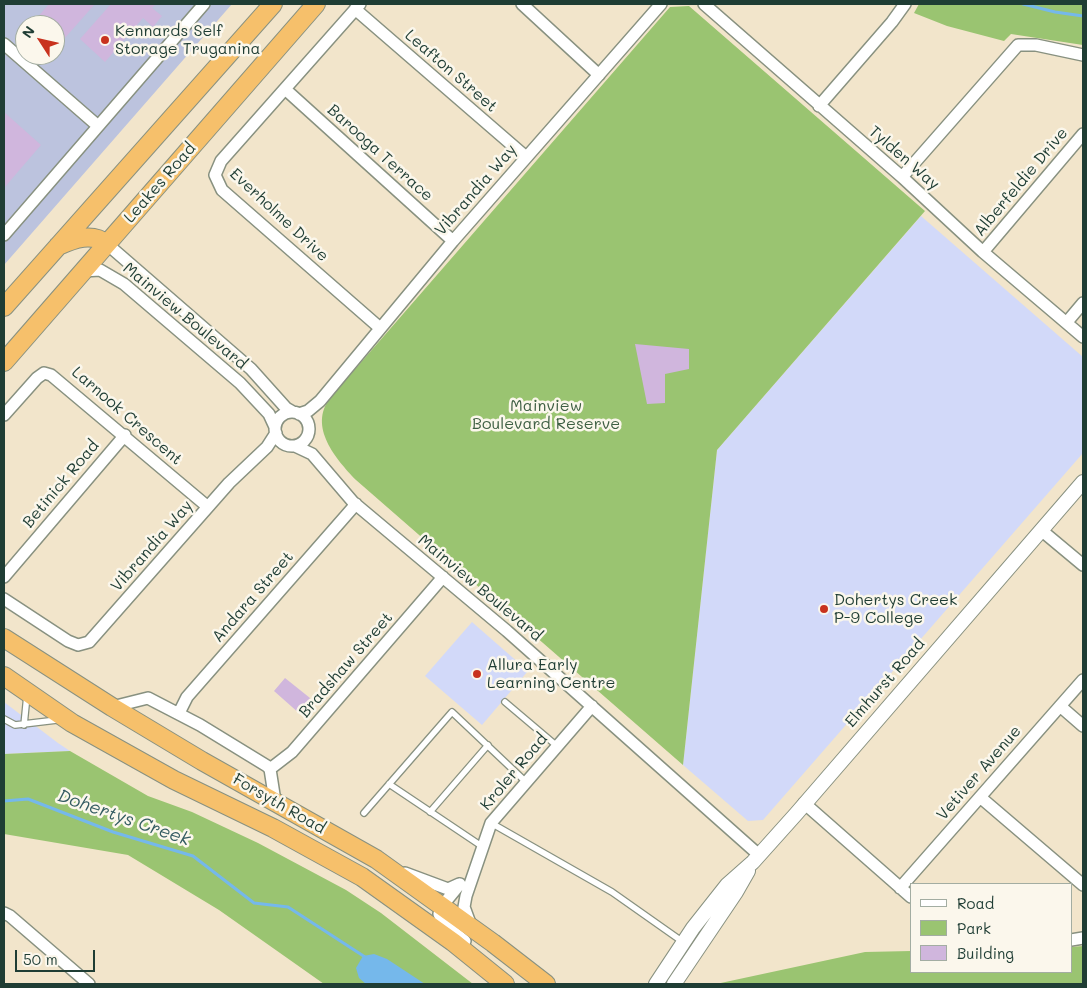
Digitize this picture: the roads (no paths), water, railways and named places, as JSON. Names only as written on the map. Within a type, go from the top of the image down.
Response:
[{"type":"highway","points":[[4,307],[55,247],[273,4]]},
{"type":"highway","name":"Leakes Road","points":[[4,362],[316,4]]},
{"type":"highway","points":[[55,247],[95,237],[107,244]]},
{"type":"highway","name":"Forsyth Road","points":[[4,638],[112,707],[376,859],[472,927],[546,984]]},
{"type":"highway","name":"Forsyth Road","points":[[4,676],[72,723],[174,780],[274,828],[362,877],[453,942],[505,984]]},
{"type":"street","points":[[4,235],[204,4]]},
{"type":"street","points":[[522,4],[599,74]]},
{"type":"street","name":"Vibrandia Way","points":[[296,413],[308,411],[320,401],[453,241],[661,4]]},
{"type":"street","name":"Tylden Way","points":[[704,4],[902,177],[983,252],[1083,337]]},
{"type":"street","points":[[820,106],[900,5]]},
{"type":"street","name":"Everholme Drive","points":[[357,7],[222,161],[215,173],[217,183],[380,328]]},
{"type":"street","name":"Leafton Street","points":[[357,7],[526,157]]},
{"type":"street","points":[[4,44],[98,126]]},
{"type":"street","points":[[902,177],[1018,45],[1036,45],[1083,55]]},
{"type":"street","name":"Barooga Terrace","points":[[285,89],[453,241]]},
{"type":"street","name":"Alberfeldie Drive","points":[[983,252],[1083,134]]},
{"type":"street","name":"Mainview Boulevard","points":[[107,244],[251,369],[286,408],[296,413]]},
{"type":"street","name":"Mainview Boulevard","points":[[83,272],[100,270],[124,284],[240,383],[269,414],[276,430]]},
{"type":"street","points":[[1067,322],[1083,304]]},
{"type":"street","name":"Larnook Crescent","points":[[4,415],[37,378],[44,374],[52,375],[208,507]]},
{"type":"street","name":"Vibrandia Way","points":[[309,429],[320,401]]},
{"type":"street","points":[[296,413],[306,418],[309,429],[304,441],[291,446],[281,442],[276,430],[281,416],[296,413]]},
{"type":"street","name":"Mainview Boulevard","points":[[309,429],[310,444],[319,462]]},
{"type":"street","name":"Vibrandia Way","points":[[4,599],[68,641],[84,645],[96,637],[208,507],[268,447],[276,430]]},
{"type":"street","name":"Betinick Road","points":[[4,577],[124,435]]},
{"type":"street","name":"Mainview Boulevard","points":[[291,446],[312,454],[356,504],[592,706],[756,858]]},
{"type":"street","name":"Vibrandia Way","points":[[246,468],[272,452],[291,446]]},
{"type":"street","name":"Elmhurst Road","points":[[656,984],[683,942],[727,885],[756,858],[1083,482]]},
{"type":"street","name":"Andara Street","points":[[179,713],[187,697],[356,504]]},
{"type":"street","points":[[1041,530],[1083,565]]},
{"type":"street","name":"Bradshaw Street","points":[[270,769],[292,752],[443,577]]},
{"type":"street","name":"Vetiver Avenue","points":[[900,888],[1083,680]]},
{"type":"street","points":[[112,707],[148,698],[179,713],[262,762],[270,769],[275,801]]},
{"type":"street","name":"Kroler Road","points":[[472,927],[466,917],[464,907],[476,866],[492,823],[592,706]]},
{"type":"street","points":[[1060,706],[1083,726]]},
{"type":"street","points":[[980,797],[1083,885]]},
{"type":"street","points":[[804,803],[910,896]]},
{"type":"street","name":"Elmhurst Road","points":[[674,984],[736,892],[756,858]]},
{"type":"street","points":[[376,859],[405,874],[448,889],[460,884]]},
{"type":"street","points":[[476,866],[442,906],[439,914],[444,924],[477,951],[510,984]]},
{"type":"street","points":[[4,913],[10,916],[89,984]]},
{"type":"lane","points":[[24,725],[27,692]]},
{"type":"lane","points":[[505,702],[557,746]]},
{"type":"lane","points":[[364,813],[452,712],[526,782]]},
{"type":"lane","points":[[4,719],[15,725],[51,720],[72,723]]},
{"type":"lane","points":[[430,812],[488,745]]},
{"type":"lane","points":[[389,784],[483,847]]},
{"type":"lane","points":[[492,823],[612,892],[683,942]]},
{"type":"water","points":[[374,954],[387,959],[425,984],[366,984],[359,978],[356,968],[363,956]]},
{"type":"waterway","points":[[1023,4],[1055,12],[1083,16]]},
{"type":"waterway","name":"Dohertys Creek","points":[[4,801],[28,799],[113,832],[193,856],[254,903],[288,907],[365,957]]},
{"type":"place","name":"Kennards Self Storage Truganina","points":[[105,40]]},
{"type":"place","name":"Dohertys Creek P-9 College","points":[[824,609]]},
{"type":"place","name":"Allura Early Learning Centre","points":[[477,674]]},
{"type":"park label","name":"Mainview Boulevard Reserve","points":[[546,415]]}]
